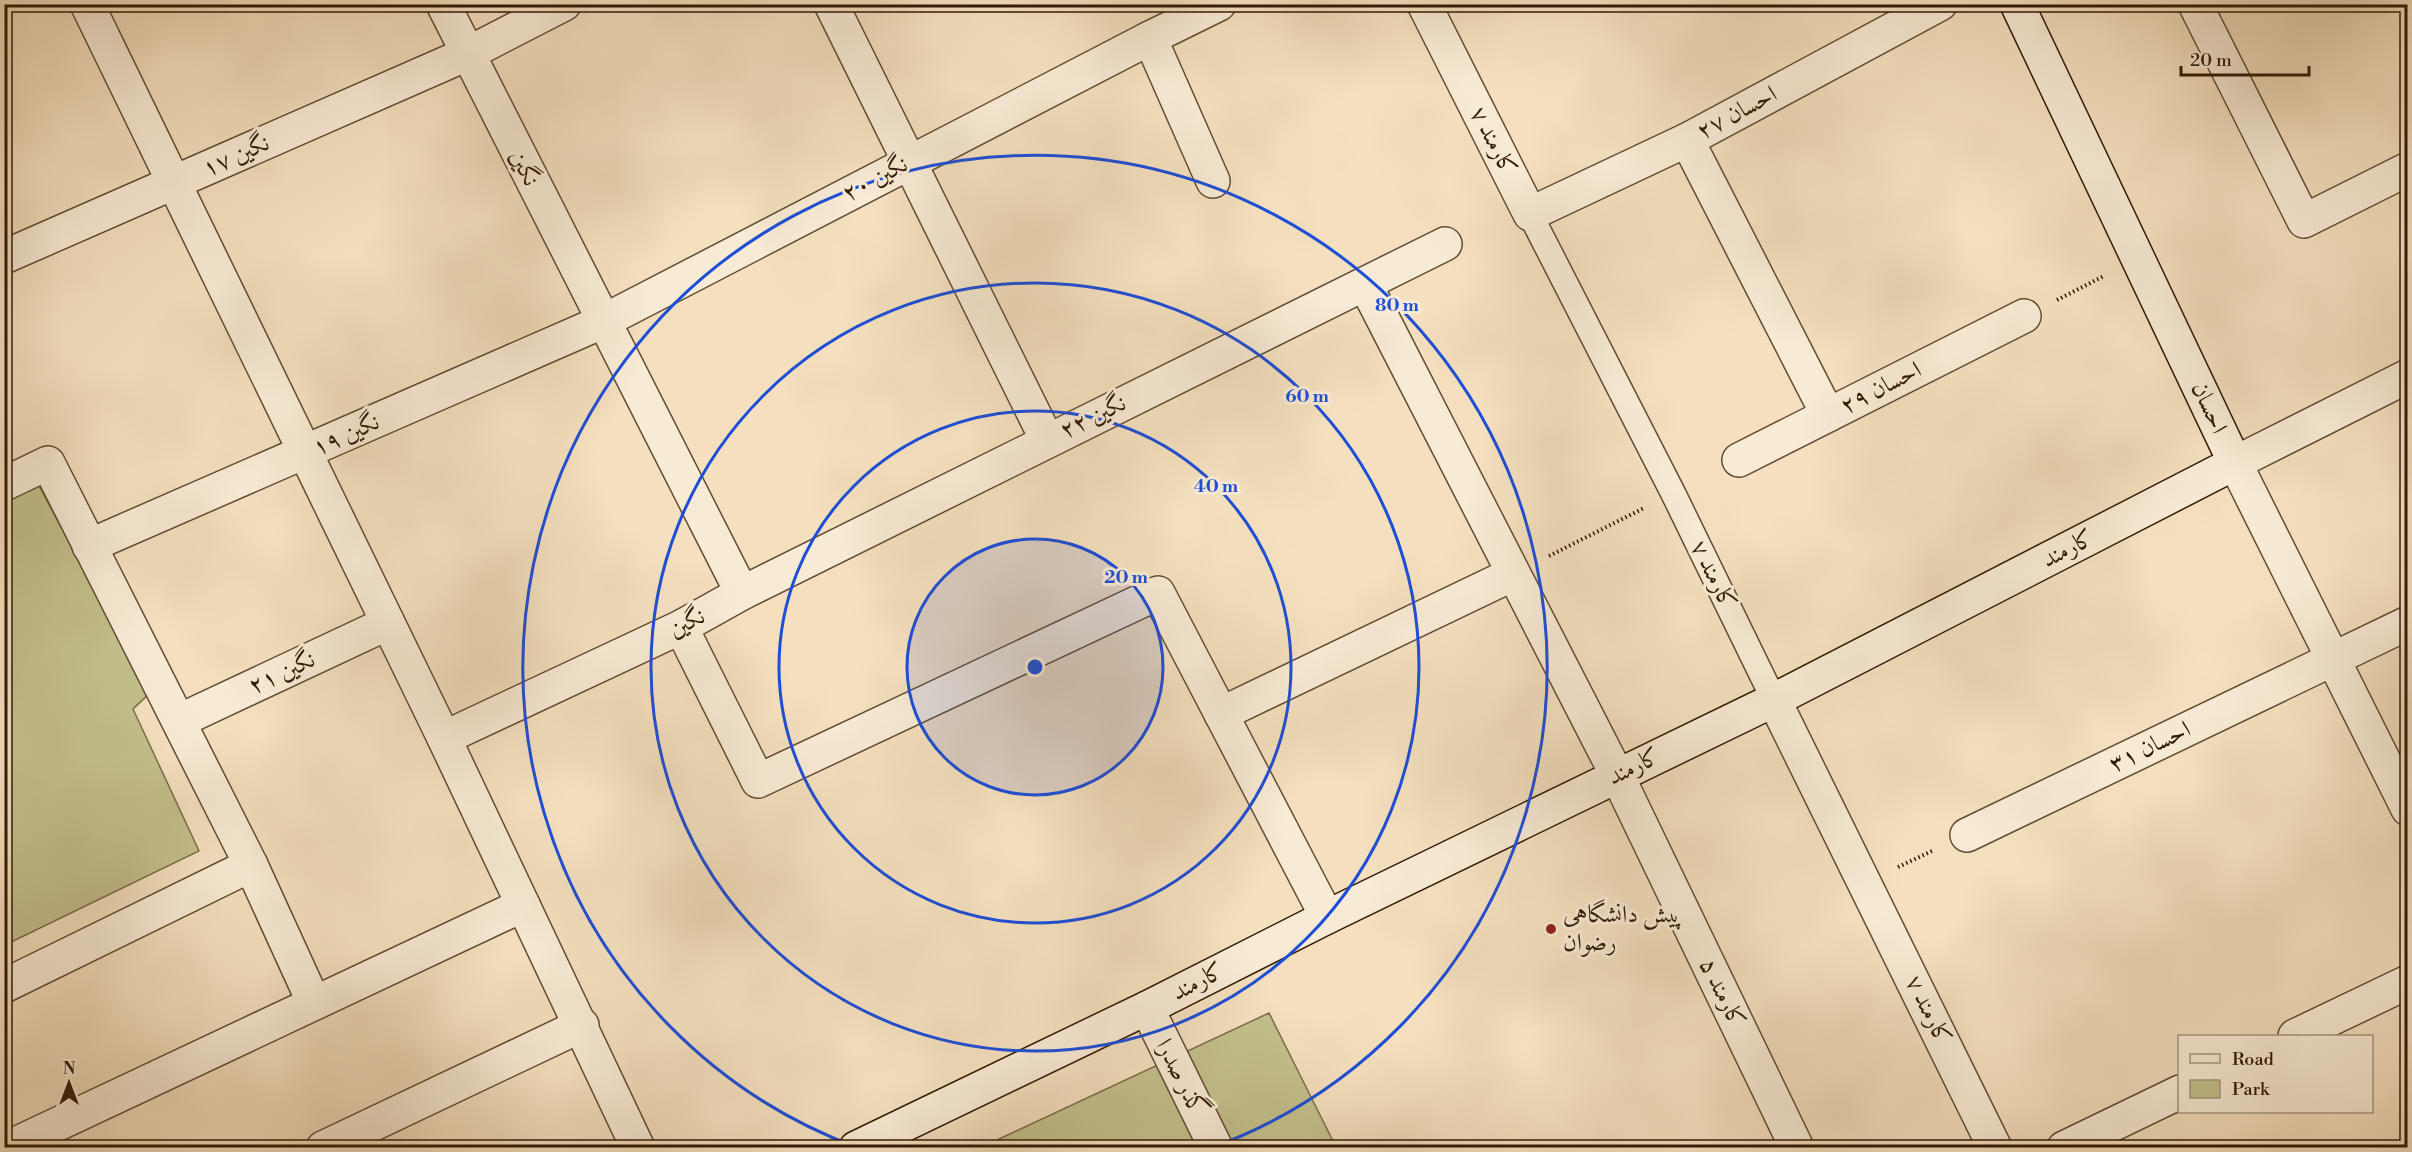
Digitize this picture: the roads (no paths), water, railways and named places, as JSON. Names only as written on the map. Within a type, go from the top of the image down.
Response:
[{"type":"street","points":[[87,4],[444,738],[582,1025],[638,1148]]},
{"type":"street","name":"نگین","points":[[443,4],[602,322],[742,593],[681,627],[444,738]]},
{"type":"street","name":"نگین ۱۷","points":[[4,257],[467,54],[564,4]]},
{"type":"street","points":[[831,4],[1047,440]]},
{"type":"street","name":"نگین ۲۰","points":[[602,322],[910,160],[1219,4]]},
{"type":"street","name":"کارمند ۷","points":[[1424,4],[1530,213]]},
{"type":"street","name":"احسان ۲۷","points":[[1530,213],[1687,140],[1940,4]]},
{"type":"street","name":"احسان","points":[[2017,4],[2235,464],[2408,809]]},
{"type":"street","points":[[2195,4],[2304,221],[2408,169]]},
{"type":"street","points":[[1150,38],[1213,181]]},
{"type":"street","points":[[1687,140],[1828,415]]},
{"type":"street","name":"نگین ۲۲","points":[[742,593],[1445,244]]},
{"type":"street","name":"کارمند ۵","points":[[1365,284],[1617,775],[1797,1148]]},
{"type":"street","name":"احسان ۲۹","points":[[1739,460],[2024,316]]},
{"type":"street","name":"نگین ۱۹","points":[[89,546],[305,454],[602,322]]},
{"type":"street","name":"کارمند","points":[[856,1148],[1774,700],[2408,376]]},
{"type":"street","points":[[4,484],[48,464],[250,865],[314,1002]]},
{"type":"street","points":[[1221,714],[1514,574]]},
{"type":"street","points":[[681,627],[759,781],[1158,593],[1327,917]]},
{"type":"street","name":"نگین ۲۱","points":[[179,722],[388,623]]},
{"type":"street","name":"احسان ۳۱","points":[[1967,835],[2408,623]]},
{"type":"street","name":"کارمند ۷","points":[[1774,700],[1995,1148]]},
{"type":"street","points":[[4,986],[250,865]]},
{"type":"street","points":[[7,1148],[523,904]]},
{"type":"street","points":[[2297,1035],[2408,982]]},
{"type":"street","name":"گذر صدرا","points":[[1146,1008],[1216,1148]]},
{"type":"street","points":[[323,1148],[582,1025]]},
{"type":"street","points":[[2064,1148],[2178,1093]]},
{"type":"lane","name":"کارمند ۷","points":[[1530,213],[1673,493],[1774,700]]},
{"type":"place","name":"پیش دانشگاهی رضوان","points":[[1551,929]]}]
